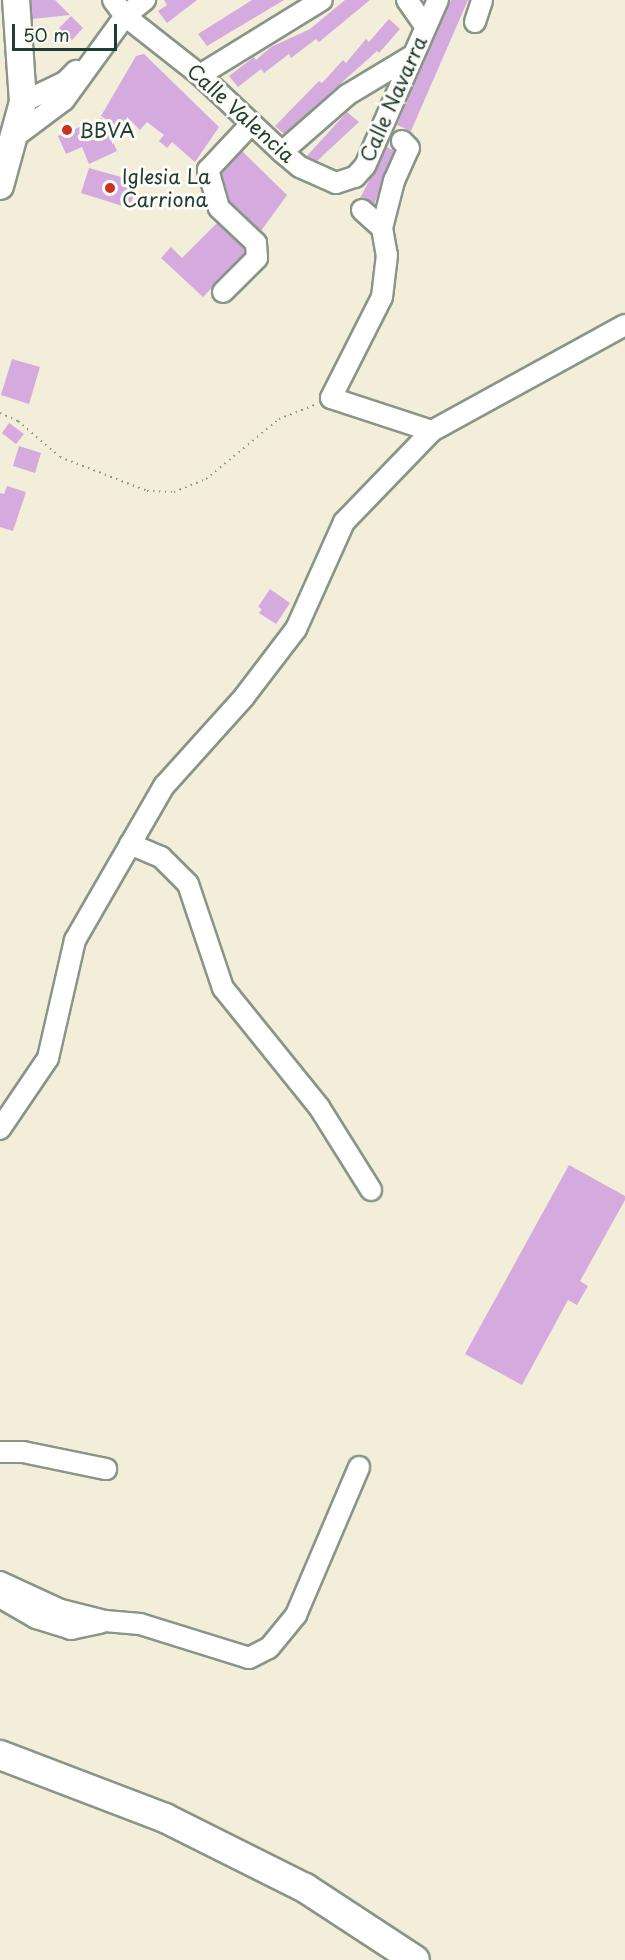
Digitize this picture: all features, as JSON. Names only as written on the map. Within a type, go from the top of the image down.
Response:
[{"type":"highway","points":[[0,1753],[165,1818],[304,1888],[416,1960]]},
{"type":"main road","points":[[0,186],[24,102],[16,0]]},
{"type":"street","name":"Calle Valencia","points":[[113,0],[125,16],[200,75],[251,124],[300,166]]},
{"type":"street","points":[[16,136],[64,100],[125,16],[144,0]]},
{"type":"street","points":[[200,75],[322,0]]},
{"type":"street","points":[[407,0],[425,26]]},
{"type":"street","name":"Calle Navarra","points":[[300,166],[336,183],[355,177],[365,166],[438,0]]},
{"type":"street","points":[[475,22],[482,0]]},
{"type":"street","points":[[24,102],[66,82],[111,34]]},
{"type":"street","points":[[282,152],[347,95],[412,56]]},
{"type":"street","points":[[223,292],[257,258],[256,243],[219,208],[208,170],[251,124]]},
{"type":"street","points":[[402,141],[409,148],[394,181],[382,228],[387,255],[382,297],[331,398],[432,431]]},
{"type":"street","points":[[362,210],[382,228]]},
{"type":"street","points":[[0,1129],[48,1058],[75,940],[164,786],[244,697],[296,629],[344,522],[432,431],[625,325]]},
{"type":"street","points":[[130,844],[161,857],[188,884],[224,988],[319,1107],[371,1190]]},
{"type":"street","points":[[0,1452],[23,1452],[106,1469]]},
{"type":"street","points":[[0,1582],[61,1610],[105,1621],[140,1624],[249,1658],[269,1648],[296,1615],[359,1467]]},
{"type":"street","points":[[0,1597],[36,1618],[71,1629],[105,1621]]},
{"type":"path","points":[[0,413],[18,421],[70,461],[147,491],[174,492],[206,478],[279,419],[331,398]]},
{"type":"building","points":[[31,0],[55,0],[70,15],[32,19]]},
{"type":"building","points":[[164,0],[197,0],[167,23],[158,11],[167,5]]},
{"type":"building","points":[[252,0],[284,0],[207,46],[198,34]]},
{"type":"building","points":[[345,0],[370,0],[319,42],[316,39],[291,58],[289,54],[264,73],[261,69],[238,87],[229,76],[254,57],[256,60],[271,47],[310,29]]},
{"type":"building","points":[[451,0],[468,0],[411,131],[397,125]]},
{"type":"building","points":[[71,16],[83,28],[72,40],[59,28]]},
{"type":"building","points":[[389,19],[400,29],[379,53],[377,51],[284,134],[275,126],[319,81],[322,83],[343,60],[346,63],[366,39],[369,42]]},
{"type":"building","points":[[144,54],[219,127],[195,162],[172,142],[167,148],[159,141],[164,135],[147,122],[140,130],[131,121],[124,131],[101,116],[136,56]]},
{"type":"building","points":[[347,112],[359,122],[317,161],[306,157]]},
{"type":"building","points":[[102,118],[117,151],[89,164],[82,147],[66,154],[58,136]]},
{"type":"building","points":[[387,147],[394,151],[374,205],[360,198]]},
{"type":"building","points":[[242,151],[287,195],[261,231],[230,202],[221,173]]},
{"type":"building","name":"Iglesia La Carriona","points":[[89,168],[139,182],[129,208],[81,193]]},
{"type":"building","points":[[217,223],[244,248],[245,253],[203,297],[161,258],[171,247],[182,258]]},
{"type":"building","points":[[12,359],[40,367],[29,404],[1,395]]},
{"type":"building","points":[[9,423],[24,434],[16,444],[2,433]]},
{"type":"building","points":[[19,446],[41,453],[35,473],[13,466]]},
{"type":"building","points":[[7,486],[26,492],[13,531],[0,527],[0,493],[4,494]]},
{"type":"building","points":[[270,589],[290,603],[276,624],[259,613],[262,609],[258,607]]},
{"type":"building","points":[[569,1165],[625,1196],[625,1200],[580,1281],[588,1286],[577,1305],[568,1300],[522,1385],[465,1354]]},
{"type":"place","name":"BBVA","points":[[67,130]]},
{"type":"place","name":"Iglesia La Carriona","points":[[110,188]]}]
